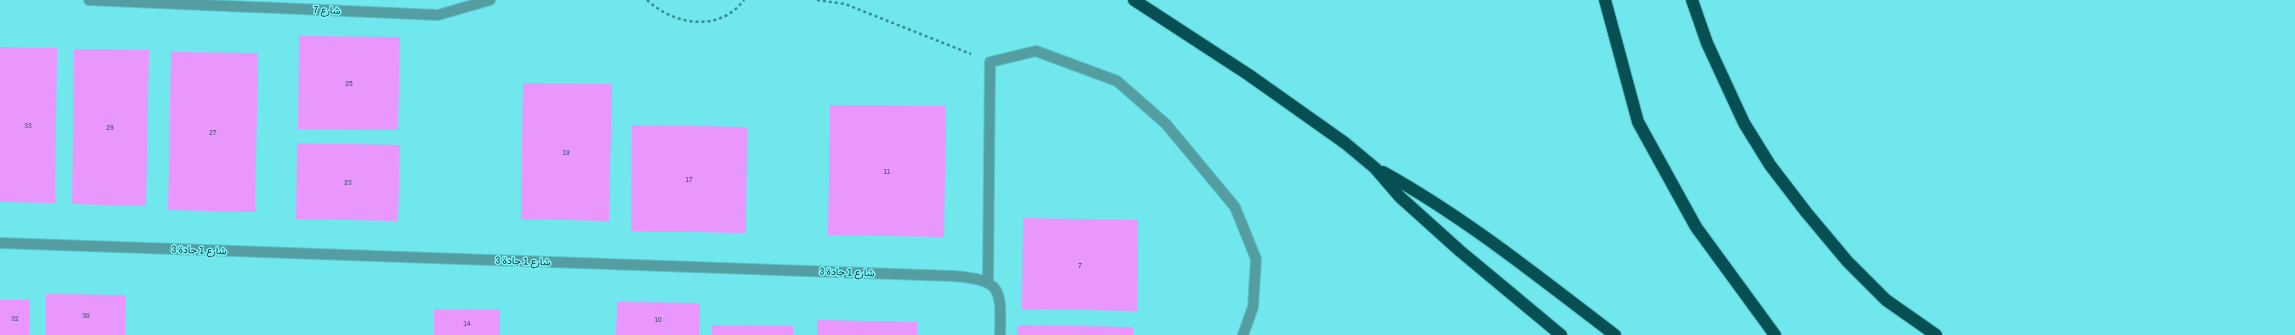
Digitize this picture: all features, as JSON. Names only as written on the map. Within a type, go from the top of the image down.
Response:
[{"type":"highway","points":[[1134,0],[1282,97],[1375,168],[1441,206],[1615,335]]},
{"type":"highway","points":[[1605,0],[1638,122],[1696,227],[1775,335]]},
{"type":"highway","points":[[1692,0],[1707,43],[1744,123],[1770,164],[1806,212],[1847,261],[1886,300],[1936,335]]},
{"type":"highway","points":[[1375,168],[1400,197],[1427,222],[1561,335]]},
{"type":"street","name":"شارع 7","points":[[89,0],[438,15],[490,0]]},
{"type":"street","points":[[1000,335],[1001,305],[998,292],[988,282],[990,62],[1036,51],[1117,81],[1166,124],[1235,207],[1256,259],[1253,307],[1243,335]]},
{"type":"street","name":"شارع 1 جادة 3","points":[[0,243],[953,276],[988,282]]},
{"type":"path","points":[[647,0],[658,10],[671,17],[686,22],[702,22],[717,19],[730,12],[744,0]]},
{"type":"path","points":[[817,0],[845,4],[990,62]]},
{"type":"building","points":[[299,36],[400,37],[398,130],[298,129]]},
{"type":"building","points":[[0,47],[57,48],[55,203],[0,202]]},
{"type":"building","points":[[74,49],[149,50],[146,206],[72,204]]},
{"type":"building","points":[[171,52],[258,53],[255,212],[168,210]]},
{"type":"building","points":[[523,83],[612,84],[609,221],[521,219]]},
{"type":"building","points":[[830,105],[946,106],[944,237],[828,235]]},
{"type":"building","points":[[632,125],[747,127],[746,233],[631,231]]},
{"type":"building","points":[[297,143],[400,145],[398,221],[296,219]]},
{"type":"building","points":[[1023,218],[1138,220],[1137,311],[1022,309]]},
{"type":"building","points":[[46,294],[126,295],[125,335],[46,335]]},
{"type":"building","points":[[0,300],[30,300],[29,335],[0,335]]},
{"type":"building","points":[[617,302],[700,303],[699,335],[616,335]]},
{"type":"building","points":[[434,309],[500,310],[500,335],[434,335]]},
{"type":"building","points":[[817,320],[917,322],[917,335],[817,335]]},
{"type":"building","points":[[712,325],[793,326],[793,335],[712,335]]},
{"type":"building","points":[[1018,325],[1133,327],[1133,335],[1017,335]]}]
